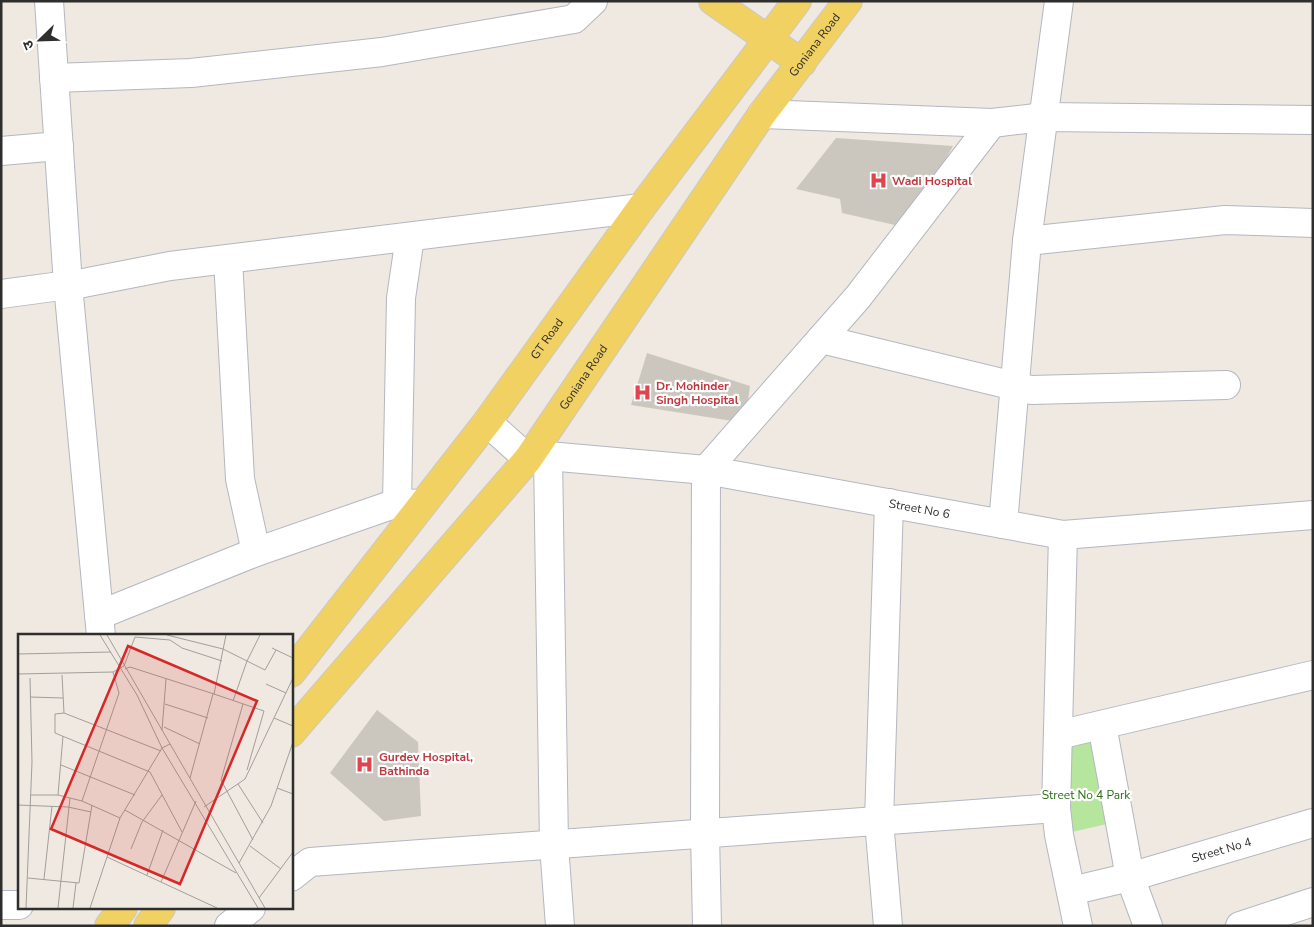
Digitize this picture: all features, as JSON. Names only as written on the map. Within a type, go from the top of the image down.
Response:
[{"type":"main road","points":[[713,1],[802,62]]},
{"type":"main road","name":"GT Road","points":[[292,672],[410,504],[486,422],[641,208],[798,1]]},
{"type":"main road","name":"Goniana Road","points":[[292,732],[538,458],[762,114],[848,1]]},
{"type":"main road","points":[[109,926],[121,910]]},
{"type":"street","points":[[49,1],[68,286],[100,625],[256,552],[410,504],[401,298],[410,236]]},
{"type":"street","points":[[54,78],[191,73],[382,52],[574,19],[593,1]]},
{"type":"street","points":[[1003,524],[1027,242],[1059,1]]},
{"type":"street","points":[[762,114],[992,123],[1044,116],[1313,120]]},
{"type":"street","points":[[707,926],[705,833],[706,470],[858,297],[992,123]]},
{"type":"street","points":[[1,151],[59,146]]},
{"type":"street","points":[[1,294],[68,286],[170,266],[641,208]]},
{"type":"street","points":[[1027,242],[1225,220],[1313,223]]},
{"type":"street","points":[[228,259],[240,479],[256,552]]},
{"type":"street","points":[[821,339],[1032,390],[1226,385]]},
{"type":"street","points":[[486,422],[538,458],[554,844],[560,926]]},
{"type":"street","name":"Street No 6","points":[[538,458],[706,470],[1063,535],[1313,516]]},
{"type":"street","points":[[888,503],[879,821],[888,926]]},
{"type":"street","points":[[1063,535],[1056,808],[1059,835],[1078,926]]},
{"type":"street","points":[[1058,735],[1313,675]]},
{"type":"street","points":[[1102,725],[1130,877],[1148,926]]},
{"type":"street","points":[[292,876],[310,862],[1056,808]]},
{"type":"street","name":"Street No 4","points":[[1071,890],[1130,877],[1313,823]]},
{"type":"street","points":[[1240,926],[1313,902]]},
{"type":"street","points":[[1,905],[18,905]]},
{"type":"street","points":[[229,926],[249,910]]},
{"type":"green space","name":"Street No 4 Park","points":[[1102,725],[1120,821],[1059,835],[1058,735]]},
{"type":"building","points":[[836,138],[953,146],[908,228],[842,213],[840,199],[796,189]]},
{"type":"building","points":[[647,353],[750,386],[745,423],[631,405]]},
{"type":"building","points":[[377,710],[418,742],[421,816],[384,821],[330,773]]},
{"type":"place","name":"Wadi Hospital","points":[[878,181]]},
{"type":"place","name":"Dr. Mohinder Singh Hospital","points":[[642,393]]},
{"type":"place","name":"Gurdev Hospital, Bathinda","points":[[365,764]]}]
